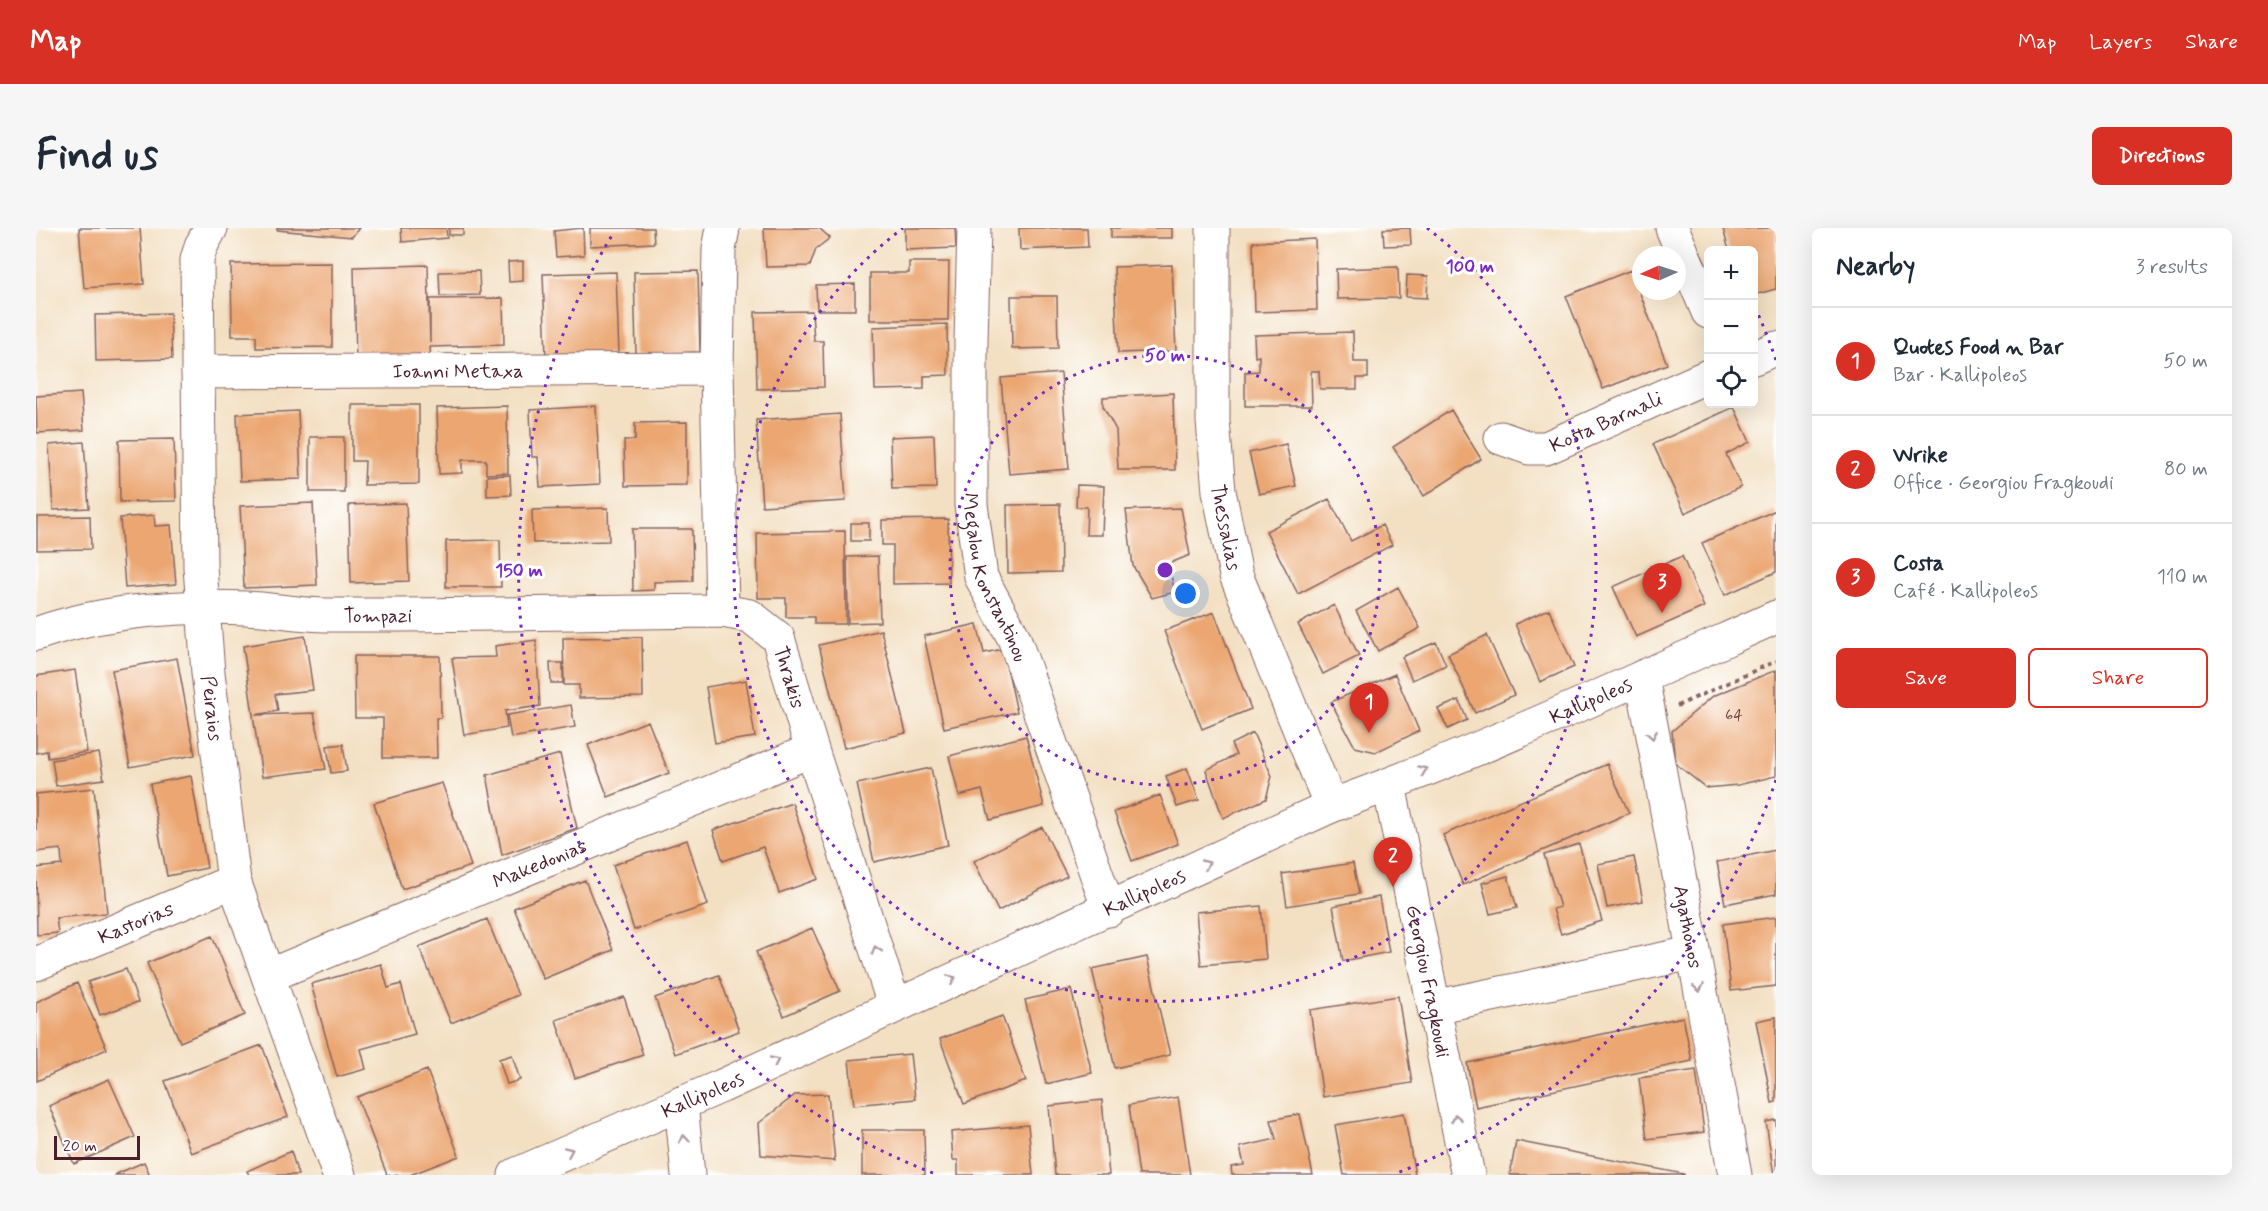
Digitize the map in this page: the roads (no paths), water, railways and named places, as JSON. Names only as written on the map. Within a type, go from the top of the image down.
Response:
[{"type":"street","name":"Peiraios","points":[[211,228],[201,246],[197,260],[199,554],[208,673],[234,882],[339,1175]]},
{"type":"street","points":[[722,611],[717,369],[719,250],[723,228]]},
{"type":"street","name":"Megalou Konstantinou","points":[[974,228],[970,341],[970,505],[981,577],[1014,638],[1109,910]]},
{"type":"street","name":"Thessalias","points":[[1213,228],[1213,421],[1219,491],[1236,575],[1331,806]]},
{"type":"street","points":[[1672,228],[1704,303]]},
{"type":"street","points":[[1758,356],[1776,348]]},
{"type":"street","name":"Ioanni Metaxa","points":[[198,372],[717,369]]},
{"type":"street","name":"Kosta Barnali","points":[[1501,438],[1529,448],[1546,448],[1704,378]]},
{"type":"street","name":"Tompazi","points":[[36,634],[55,627],[90,620],[156,610],[248,608],[324,615],[722,611]]},
{"type":"street","name":"Thrakis","points":[[722,611],[750,616],[778,638],[894,1005]]},
{"type":"street","name":"Kallipoleos","points":[[516,1175],[1109,910],[1331,806],[1389,785],[1776,617]]},
{"type":"street","name":"Agathonos","points":[[1642,677],[1735,1175]]},
{"type":"street","name":"Makedonias","points":[[268,976],[812,750]]},
{"type":"street","name":"Georgiou Fragkoudi","points":[[1389,785],[1468,1175]]},
{"type":"street","name":"Kastorias","points":[[36,964],[234,882]]},
{"type":"street","points":[[1434,1006],[1692,953]]},
{"type":"street","points":[[681,1103],[688,1175]]},
{"type":"place","name":"Costa","points":[[1662,613]]},
{"type":"place","name":"Quotes Food n Bar","points":[[1369,733]]},
{"type":"place","name":"Wrike","points":[[1393,887]]}]
